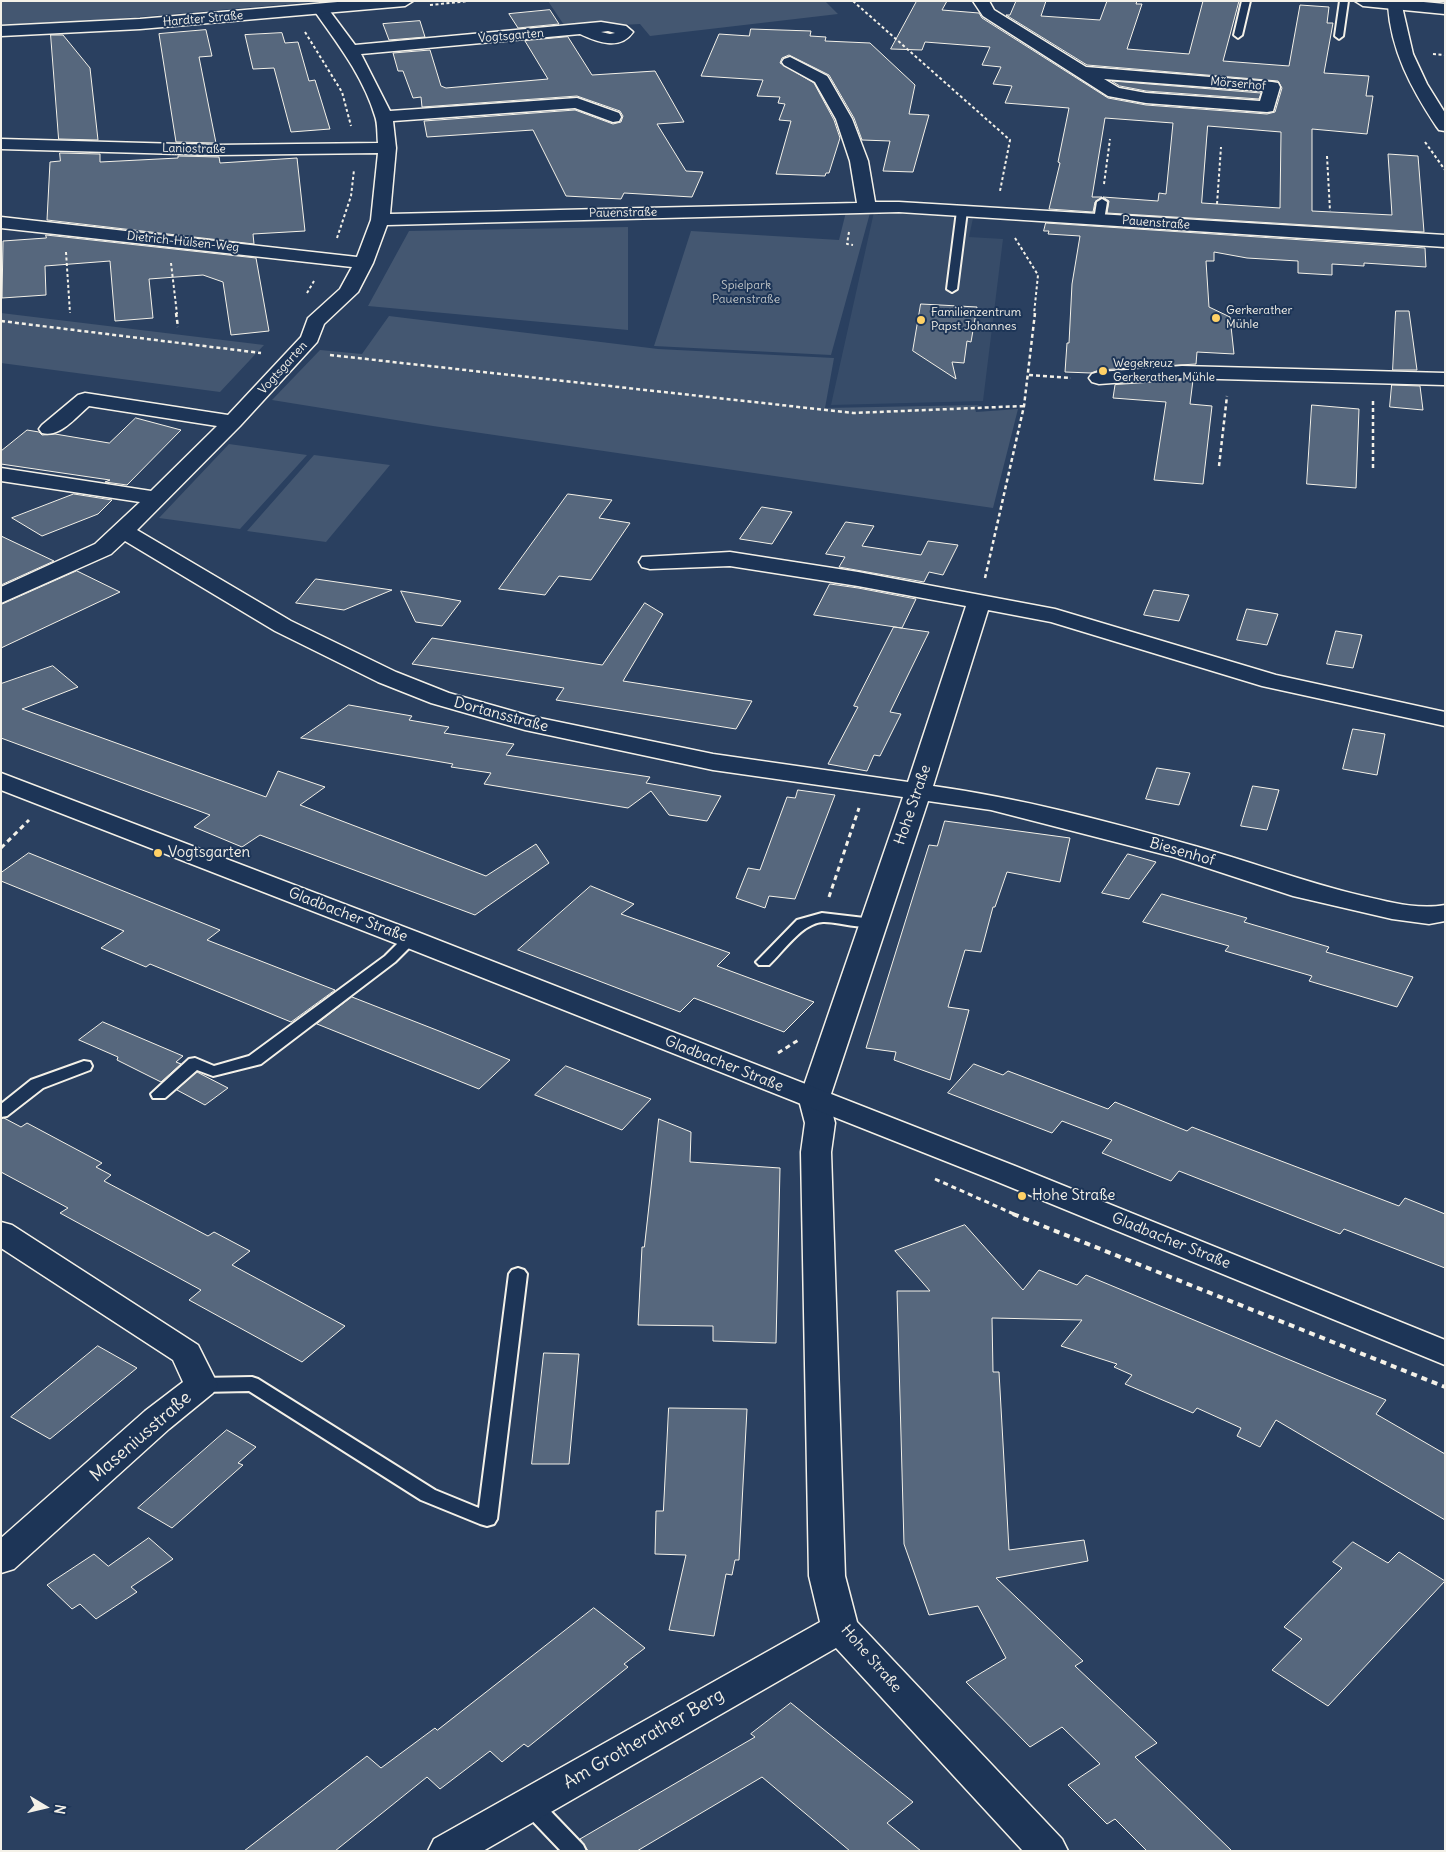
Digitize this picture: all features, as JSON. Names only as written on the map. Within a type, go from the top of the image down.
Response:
[{"type":"street","name":"Hardter Straße","points":[[1,31],[140,24],[405,1]]},
{"type":"street","name":"Mörserhof","points":[[981,1],[988,13],[1082,72],[1091,80],[1114,92],[1146,98],[1267,107],[1272,87],[1082,72]]},
{"type":"street","points":[[1363,1],[1445,9]]},
{"type":"street","points":[[1396,4],[1404,52],[1416,82],[1445,126]]},
{"type":"street","name":"Vogtsgarten","points":[[1,596],[103,549],[123,531],[154,498],[233,422],[297,354],[310,338],[315,322],[330,306],[348,292],[364,263],[380,220],[387,148],[384,117],[369,82],[351,50],[320,9]]},
{"type":"street","name":"Vogtsgarten","points":[[351,50],[582,30]]},
{"type":"street","points":[[790,62],[821,79],[844,120],[859,161],[866,206]]},
{"type":"street","points":[[384,117],[577,103],[613,117]]},
{"type":"street","name":"Laniostraße","points":[[1,144],[216,150],[387,148]]},
{"type":"street","name":"Pauenstraße","points":[[380,220],[866,206],[995,213],[1100,211],[1215,227],[1445,241]]},
{"type":"street","name":"Dietrich-Hülsen-Weg","points":[[1,222],[364,263]]},
{"type":"street","points":[[1099,378],[1165,373],[1230,373],[1262,369],[1445,379]]},
{"type":"street","points":[[49,429],[85,400],[233,422]]},
{"type":"street","points":[[1,474],[154,498]]},
{"type":"street","name":"Dortansstraße","points":[[123,531],[283,626],[387,677],[440,698],[525,723],[713,762],[917,792]]},
{"type":"street","points":[[650,562],[730,559],[858,579],[1055,616],[1270,681],[1445,719]]},
{"type":"street","name":"Hohe Straße","points":[[979,602],[814,1100],[820,1123],[816,1152],[827,1576],[840,1628],[1048,1851]]},
{"type":"street","name":"Gladbacher Straße","points":[[1,781],[410,939],[814,1100],[1004,1173],[1445,1354]]},
{"type":"street","name":"Biesenhof","points":[[917,792],[1011,807],[1183,851],[1303,890],[1392,911],[1429,916],[1445,912]]},
{"type":"street","name":"Maseniusstraße","points":[[1,1233],[186,1352],[202,1385],[157,1420],[1,1560]]},
{"type":"street","name":"Am Grotherather Berg","points":[[448,1851],[840,1628]]},
{"type":"lane","points":[[1238,35],[1246,1]]},
{"type":"lane","points":[[1339,36],[1344,1]]},
{"type":"lane","points":[[952,289],[962,211]]},
{"type":"lane","points":[[764,962],[802,923],[822,916],[873,923]]},
{"type":"lane","points":[[159,1094],[195,1063],[213,1071],[255,1060],[390,959],[410,939]]},
{"type":"lane","points":[[1,1112],[37,1084],[84,1066]]},
{"type":"lane","points":[[202,1385],[252,1384],[428,1495],[487,1519],[518,1274]]},
{"type":"lane","points":[[530,1804],[575,1851]]},
{"type":"path","points":[[853,1],[948,83],[1010,140],[995,213]]},
{"type":"path","points":[[301,27],[342,92],[352,130],[354,180],[347,216],[328,259],[302,300]]},
{"type":"path","points":[[1100,211],[1110,139]]},
{"type":"path","points":[[1215,227],[1221,147]]},
{"type":"path","points":[[1327,156],[1331,234]]},
{"type":"path","points":[[168,240],[178,327]]},
{"type":"path","points":[[1,321],[263,353],[256,359]]},
{"type":"path","points":[[297,354],[318,354],[853,413],[1024,406]]},
{"type":"path","points":[[1219,466],[1230,373]]},
{"type":"path","points":[[1029,375],[1099,378]]},
{"type":"path","points":[[1373,468],[1374,376]]},
{"type":"path","points":[[1,848],[30,820],[55,802]]},
{"type":"shaded area","name":"Familienzentrum Papst Johannes","points":[[874,212],[973,218],[969,237],[1003,239],[983,401],[831,405]]},
{"type":"green space","points":[[1,1],[323,1],[126,18],[1,26]]},
{"type":"green space","points":[[548,1],[825,1],[838,14],[650,36],[640,24],[566,28]]},
{"type":"green space","name":"Spielpark Pauenstraße","points":[[846,212],[870,213],[831,355],[654,346],[691,231],[839,240]]},
{"type":"green space","points":[[628,227],[628,330],[368,306],[409,231]]},
{"type":"green space","points":[[1,313],[264,345],[220,392],[1,363]]},
{"type":"green space","points":[[389,316],[658,349],[834,358],[825,408],[979,405],[975,408],[976,412],[1018,409],[993,508],[433,426],[272,400],[320,350],[362,354]]},
{"type":"green space","points":[[229,444],[307,455],[240,529],[159,518]]},
{"type":"green space","points":[[314,455],[390,465],[326,542],[247,531]]},
{"type":"building","points":[[917,1],[947,1],[942,10],[979,13],[982,18],[1108,98],[1146,105],[1267,114],[1275,112],[1282,88],[1278,81],[1087,65],[1006,15],[1010,15],[1016,1],[1046,1],[1041,16],[1100,20],[1107,1],[1137,1],[1136,4],[1142,4],[1127,49],[1189,54],[1203,1],[1239,1],[1223,61],[1289,66],[1300,5],[1329,7],[1327,23],[1333,23],[1324,73],[1369,76],[1366,96],[1373,96],[1367,134],[1312,129],[1312,211],[1392,215],[1388,154],[1418,156],[1424,232],[1107,213],[1109,201],[1103,197],[1158,201],[1159,193],[1166,194],[1173,123],[1105,118],[1092,197],[1102,197],[1095,202],[1093,212],[1049,209],[1060,163],[1058,162],[1069,108],[1005,103],[1012,86],[993,84],[1001,67],[982,65],[990,47],[925,42],[922,50],[891,49]],"holes":[[[1208,126],[1281,132],[1280,208],[1202,203]]]},
{"type":"building","points":[[550,10],[559,24],[518,28],[509,14]]},
{"type":"building","points":[[420,21],[425,37],[389,40],[383,24]]},
{"type":"building","points":[[751,29],[811,31],[810,36],[826,37],[825,41],[870,43],[915,85],[909,114],[929,115],[913,172],[883,171],[890,141],[862,140],[854,118],[829,75],[789,55],[782,58],[780,63],[814,83],[834,120],[840,138],[829,173],[826,173],[825,176],[776,174],[791,121],[779,120],[785,104],[778,103],[780,97],[757,96],[763,80],[701,76],[719,34],[749,36]]},
{"type":"building","points":[[206,30],[212,56],[199,57],[216,143],[176,142],[159,34]]},
{"type":"building","points":[[282,33],[285,43],[298,42],[309,81],[315,80],[330,129],[291,132],[274,68],[253,69],[245,35]]},
{"type":"building","points":[[51,35],[63,35],[90,68],[98,140],[59,139]]},
{"type":"building","points":[[568,37],[592,75],[655,71],[684,122],[657,124],[686,171],[703,172],[692,197],[624,193],[621,199],[566,196],[533,130],[427,137],[424,121],[575,110],[613,124],[621,122],[623,116],[620,111],[577,96],[422,107],[421,97],[413,98],[403,71],[398,71],[393,53],[430,50],[441,86],[446,88],[548,79],[525,41]]},
{"type":"building","points":[[1112,81],[1261,93],[1259,99],[1146,91],[1120,86]]},
{"type":"building","points":[[60,153],[100,154],[100,162],[178,158],[178,156],[219,157],[220,163],[297,158],[305,231],[253,234],[254,244],[47,220],[50,162],[60,161]]},
{"type":"building","points":[[1046,223],[1425,248],[1426,267],[1364,263],[1364,266],[1332,264],[1332,275],[1298,273],[1298,261],[1247,258],[1214,252],[1214,261],[1206,261],[1209,307],[1230,317],[1234,354],[1197,352],[1196,364],[1099,370],[1091,373],[1065,372],[1067,343],[1069,343],[1072,284],[1080,236],[1048,234],[1049,231],[1044,231]]},
{"type":"building","points":[[46,235],[256,258],[269,331],[231,335],[223,282],[203,275],[149,279],[153,318],[115,321],[110,261],[45,266],[46,295],[2,298],[3,241],[46,238]]},
{"type":"building","points":[[921,304],[977,307],[971,342],[967,341],[964,363],[952,362],[956,379],[913,351]]},
{"type":"building","points":[[1396,311],[1409,311],[1417,370],[1393,370]]},
{"type":"building","points":[[1193,380],[1190,404],[1212,406],[1203,484],[1154,480],[1166,402],[1113,398],[1115,385]]},
{"type":"building","points":[[1392,385],[1420,386],[1423,410],[1390,407]]},
{"type":"building","points":[[1312,405],[1359,409],[1356,488],[1307,484]]},
{"type":"building","points":[[136,418],[181,430],[127,485],[105,482],[110,480],[1,464],[1,451],[27,430],[39,432],[42,435],[55,434],[109,443]]},
{"type":"building","points":[[74,494],[112,500],[98,514],[42,536],[12,518]]},
{"type":"building","points":[[568,494],[612,500],[599,518],[630,523],[591,580],[559,576],[545,595],[499,589]]},
{"type":"building","points":[[762,507],[792,512],[772,544],[740,539]]},
{"type":"building","points":[[846,522],[874,526],[862,546],[921,555],[928,541],[958,545],[943,575],[929,572],[924,582],[839,567],[845,557],[826,554]]},
{"type":"building","points":[[1,536],[54,561],[1,585]]},
{"type":"building","points":[[77,571],[120,592],[1,648],[1,605]]},
{"type":"building","points":[[316,579],[392,590],[344,610],[296,603]]},
{"type":"building","points":[[830,584],[916,599],[902,628],[814,615]]},
{"type":"building","points":[[1154,590],[1189,595],[1179,621],[1144,615]]},
{"type":"building","points":[[401,591],[461,601],[442,626],[416,622]]},
{"type":"building","points":[[645,603],[663,614],[623,681],[752,701],[736,729],[556,700],[564,688],[412,664],[432,638],[602,665]]},
{"type":"building","points":[[1247,609],[1278,614],[1267,645],[1237,640]]},
{"type":"building","points":[[894,627],[929,632],[890,712],[901,714],[880,756],[874,755],[867,771],[828,764],[858,707],[854,706]]},
{"type":"building","points":[[1336,631],[1362,635],[1353,668],[1327,664]]},
{"type":"building","points":[[53,666],[78,687],[22,709],[266,797],[278,771],[325,787],[300,805],[486,876],[536,844],[549,863],[475,915],[260,835],[242,847],[194,827],[210,815],[1,738],[1,684]]},
{"type":"building","points":[[349,705],[412,716],[409,720],[449,727],[444,733],[514,744],[506,755],[650,777],[646,783],[721,796],[707,821],[669,815],[651,791],[628,808],[484,784],[491,773],[451,767],[453,764],[301,738]]},
{"type":"building","points":[[1353,729],[1385,734],[1377,775],[1343,769]]},
{"type":"building","points":[[1157,768],[1190,773],[1179,805],[1146,799]]},
{"type":"building","points":[[1253,786],[1279,790],[1267,830],[1241,826]]},
{"type":"building","points":[[798,790],[835,795],[795,899],[769,896],[765,908],[736,898],[748,868],[760,870],[787,797],[795,798]]},
{"type":"building","points":[[945,821],[1070,838],[1060,882],[1007,872],[995,907],[993,907],[981,952],[965,950],[948,1007],[969,1010],[950,1080],[894,1060],[896,1052],[866,1048],[929,845],[937,846]]},
{"type":"building","points":[[29,853],[220,930],[207,940],[335,990],[291,1022],[150,964],[146,967],[101,948],[124,931],[1,881],[1,873]]},
{"type":"building","points":[[1128,854],[1156,862],[1129,899],[1102,893]]},
{"type":"building","points":[[591,886],[634,904],[621,914],[730,953],[717,966],[814,1002],[784,1032],[694,998],[680,1012],[518,950]]},
{"type":"building","points":[[1162,894],[1247,918],[1244,922],[1329,947],[1326,952],[1413,977],[1397,1007],[1309,981],[1312,976],[1225,951],[1229,946],[1143,922]]},
{"type":"building","points":[[352,997],[510,1060],[479,1089],[317,1024]]},
{"type":"building","points":[[103,1022],[183,1056],[176,1062],[181,1064],[161,1082],[117,1060],[118,1057],[79,1040]]},
{"type":"building","points":[[974,1064],[1003,1075],[1008,1071],[1108,1109],[1115,1102],[1187,1131],[1192,1127],[1399,1206],[1405,1198],[1445,1214],[1445,1268],[1344,1229],[1340,1234],[1179,1171],[1171,1181],[1102,1153],[1112,1140],[1062,1121],[1052,1133],[948,1093]]},
{"type":"building","points":[[566,1066],[651,1099],[622,1130],[535,1095]]},
{"type":"building","points":[[197,1072],[228,1088],[205,1105],[177,1090]]},
{"type":"building","points":[[4,1118],[21,1127],[27,1123],[102,1163],[96,1167],[111,1175],[104,1181],[208,1236],[214,1232],[250,1251],[232,1265],[345,1326],[302,1362],[189,1300],[201,1290],[60,1213],[68,1208],[1,1172],[1,1119]]},
{"type":"building","points":[[659,1119],[691,1132],[690,1162],[780,1168],[776,1343],[713,1341],[713,1326],[638,1325],[642,1247],[644,1247]]},
{"type":"building","points":[[965,1225],[1023,1290],[1039,1270],[1077,1285],[1086,1275],[1386,1400],[1376,1414],[1445,1454],[1445,1520],[1276,1420],[1260,1447],[1237,1436],[1241,1428],[1197,1408],[1193,1413],[1125,1384],[1132,1375],[1114,1367],[1117,1364],[1061,1346],[1082,1320],[992,1318],[993,1372],[999,1372],[1009,1550],[1084,1540],[1088,1561],[996,1578],[1083,1661],[1075,1666],[1157,1743],[1135,1757],[1232,1851],[1147,1851],[1115,1819],[1107,1824],[1068,1785],[1100,1764],[1062,1727],[1030,1747],[966,1682],[1006,1658],[978,1606],[929,1615],[904,1544],[897,1291],[930,1291],[895,1251]]},
{"type":"building","points":[[98,1346],[137,1368],[50,1439],[11,1417]]},
{"type":"building","points":[[544,1353],[579,1354],[569,1464],[532,1464]]},
{"type":"building","points":[[669,1408],[747,1409],[739,1560],[735,1560],[732,1575],[726,1574],[714,1636],[669,1630],[686,1555],[655,1554],[656,1511],[663,1511]]},
{"type":"building","points":[[227,1430],[256,1447],[238,1463],[243,1465],[188,1514],[172,1528],[138,1508]]},
{"type":"building","points":[[149,1538],[173,1559],[131,1587],[137,1592],[96,1619],[80,1604],[72,1609],[47,1585],[94,1554],[108,1566]]},
{"type":"building","points":[[1353,1542],[1388,1563],[1399,1552],[1445,1581],[1328,1706],[1272,1670],[1302,1639],[1284,1627],[1342,1568],[1333,1562]]},
{"type":"building","points":[[594,1608],[645,1648],[624,1664],[628,1667],[528,1747],[524,1744],[502,1762],[490,1751],[440,1789],[427,1777],[335,1851],[244,1851],[367,1756],[381,1768],[435,1728],[437,1730]]},
{"type":"building","points":[[791,1703],[913,1802],[887,1823],[921,1851],[850,1851],[762,1777],[637,1851],[588,1851],[580,1839],[755,1737],[751,1734]]},
{"type":"place","name":"Gerkerather Mühle","points":[[1216,318]]},
{"type":"place","name":"Familienzentrum Papst Johannes","points":[[921,320]]},
{"type":"place","name":"Wegekreuz Gerkerather Mühle","points":[[1103,371]]},
{"type":"place","name":"Vogtsgarten","points":[[158,853]]},
{"type":"place","name":"Hohe Straße","points":[[1022,1196]]}]
